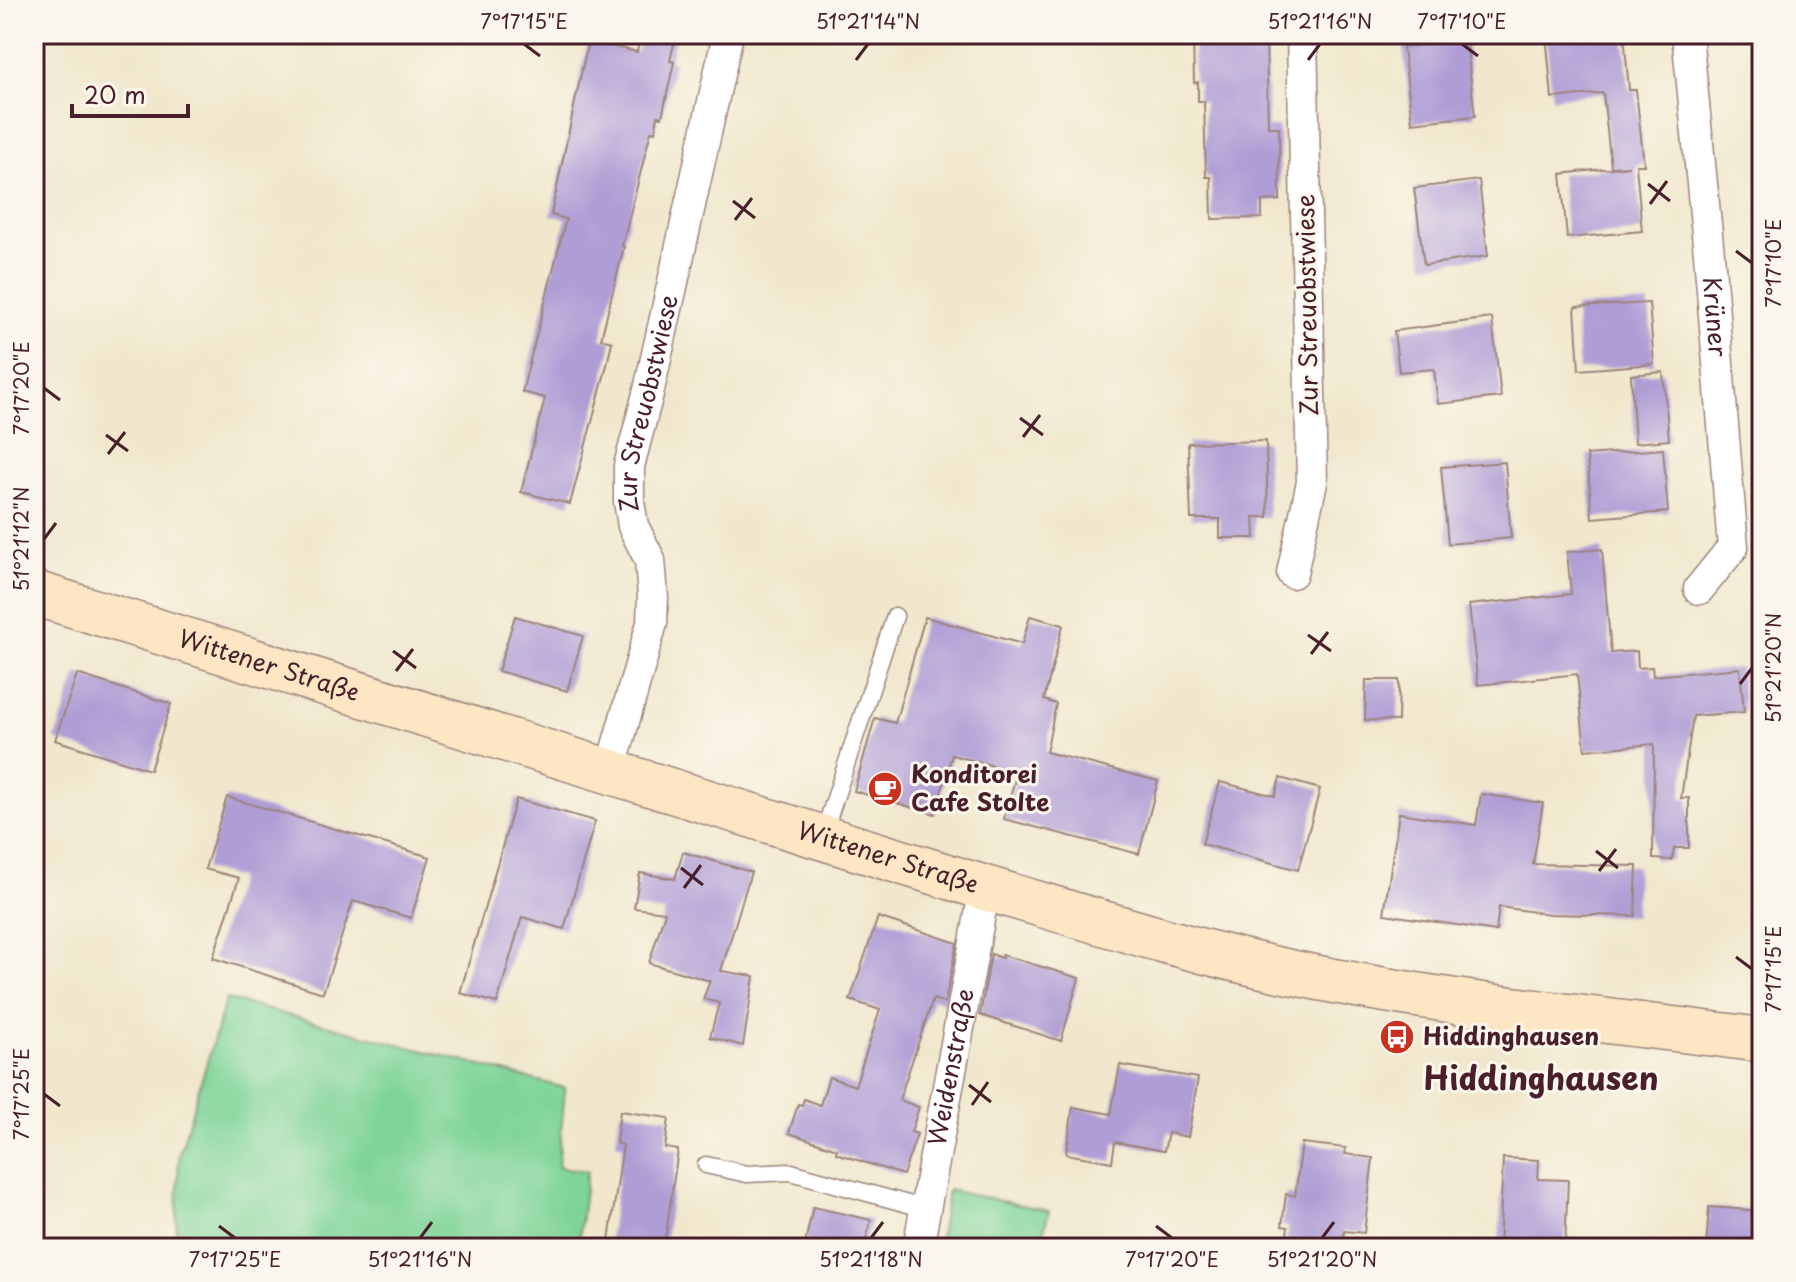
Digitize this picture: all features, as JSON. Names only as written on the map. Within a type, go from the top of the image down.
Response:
[{"type":"main road","name":"Wittener Straße","points":[[34,593],[985,888],[1119,928],[1291,973],[1509,1010],[1762,1040]]},
{"type":"street","name":"Zur Streuobstwiese","points":[[610,771],[652,623],[650,560],[633,526],[629,466],[649,390],[728,34]]},
{"type":"street","name":"Zur Streuobstwiese","points":[[1292,573],[1312,482],[1302,34]]},
{"type":"street","name":"Krüner","points":[[1687,34],[1733,547],[1699,589]]},
{"type":"street","name":"Weidenstraße","points":[[918,1248],[985,888]]},
{"type":"lane","points":[[823,837],[895,616]]},
{"type":"lane","points":[[706,1165],[747,1174],[791,1172],[926,1209]]},
{"type":"green space","points":[[226,999],[565,1088],[558,1167],[587,1171],[578,1248],[176,1248],[179,1155]]},
{"type":"green space","points":[[948,1190],[1049,1211],[1039,1248],[938,1248]]},
{"type":"building","points":[[641,34],[676,34],[670,61],[674,62],[662,117],[658,116],[655,132],[651,131],[622,246],[601,339],[612,342],[570,504],[521,492],[545,398],[522,392],[566,219],[551,215],[588,41],[637,52]]},
{"type":"building","points":[[1193,34],[1266,34],[1268,127],[1279,127],[1280,200],[1262,201],[1262,218],[1212,219],[1211,177],[1206,177],[1204,101],[1198,101],[1198,82],[1194,83]]},
{"type":"building","points":[[1546,34],[1624,34],[1629,90],[1636,90],[1644,165],[1636,165],[1642,231],[1567,238],[1561,174],[1629,166],[1611,167],[1603,93],[1552,98]]},
{"type":"building","points":[[1466,40],[1475,116],[1412,123],[1403,47]]},
{"type":"building","points":[[1479,180],[1488,256],[1424,265],[1414,188]]},
{"type":"building","points":[[1649,303],[1654,364],[1579,370],[1575,307]]},
{"type":"building","points":[[1492,318],[1501,397],[1438,404],[1434,369],[1399,372],[1394,331]]},
{"type":"building","points":[[1663,372],[1669,440],[1635,443],[1631,375]]},
{"type":"building","points":[[1266,441],[1268,517],[1254,517],[1255,538],[1220,538],[1220,519],[1191,519],[1188,443]]},
{"type":"building","points":[[1663,449],[1668,512],[1592,518],[1587,455]]},
{"type":"building","points":[[1505,462],[1511,538],[1448,544],[1441,467]]},
{"type":"building","points":[[1602,549],[1611,653],[1637,651],[1638,668],[1652,667],[1653,676],[1740,668],[1744,712],[1693,716],[1681,798],[1689,798],[1689,848],[1674,848],[1672,860],[1653,859],[1654,744],[1585,750],[1577,674],[1478,685],[1469,605],[1571,594],[1567,552]]},
{"type":"building","points":[[515,616],[583,636],[567,691],[498,671]]},
{"type":"building","points":[[1030,616],[1063,625],[1044,700],[1056,704],[1046,752],[1158,781],[1139,854],[1004,819],[1017,772],[952,755],[935,814],[854,791],[875,718],[895,723],[925,617],[1022,644]]},
{"type":"building","points":[[77,674],[171,704],[150,770],[55,740]]},
{"type":"building","points":[[1366,680],[1399,680],[1398,721],[1365,720]]},
{"type":"building","points":[[1280,778],[1320,789],[1298,870],[1202,844],[1220,782],[1275,796]]},
{"type":"building","points":[[1481,794],[1543,803],[1533,864],[1637,866],[1635,916],[1550,914],[1499,907],[1496,931],[1384,914],[1399,813],[1476,825]]},
{"type":"building","points":[[227,797],[430,857],[411,918],[353,901],[323,993],[213,958],[239,878],[205,869]]},
{"type":"building","points":[[516,799],[595,821],[564,929],[522,917],[497,1003],[460,993]]},
{"type":"building","points":[[683,852],[751,872],[721,971],[754,976],[743,1046],[710,1037],[719,1003],[703,999],[710,981],[649,963],[665,912],[634,908],[640,873],[675,879]]},
{"type":"building","points":[[878,917],[957,943],[945,1003],[933,999],[899,1100],[919,1107],[911,1132],[917,1134],[903,1175],[836,1153],[837,1149],[789,1133],[798,1104],[802,1105],[804,1099],[820,1105],[829,1077],[855,1086],[880,1010],[850,1000]]},
{"type":"building","points":[[991,954],[1079,978],[1061,1041],[980,1015]]},
{"type":"building","points":[[1120,1065],[1198,1078],[1188,1137],[1168,1133],[1164,1151],[1115,1142],[1112,1162],[1066,1154],[1073,1107],[1111,1114]]},
{"type":"building","points":[[620,1111],[669,1118],[665,1148],[678,1150],[664,1248],[608,1248],[623,1145],[616,1143]]},
{"type":"building","points":[[1302,1143],[1346,1148],[1345,1154],[1373,1158],[1364,1233],[1344,1231],[1343,1241],[1317,1238],[1316,1245],[1286,1242],[1288,1227],[1282,1226],[1286,1194],[1295,1196]]},
{"type":"building","points":[[1503,1158],[1539,1160],[1538,1179],[1568,1180],[1565,1248],[1499,1248]]},
{"type":"building","points":[[813,1207],[871,1220],[864,1248],[804,1248]]},
{"type":"building","points":[[1709,1207],[1762,1211],[1762,1248],[1706,1248]]},
{"type":"place","name":"Konditorei Cafe Stolte","points":[[885,789]]},
{"type":"place","name":"Hiddinghausen","points":[[1397,1037]]},
{"type":"district","name":"Hiddinghausen","points":[[1541,1079]]}]
